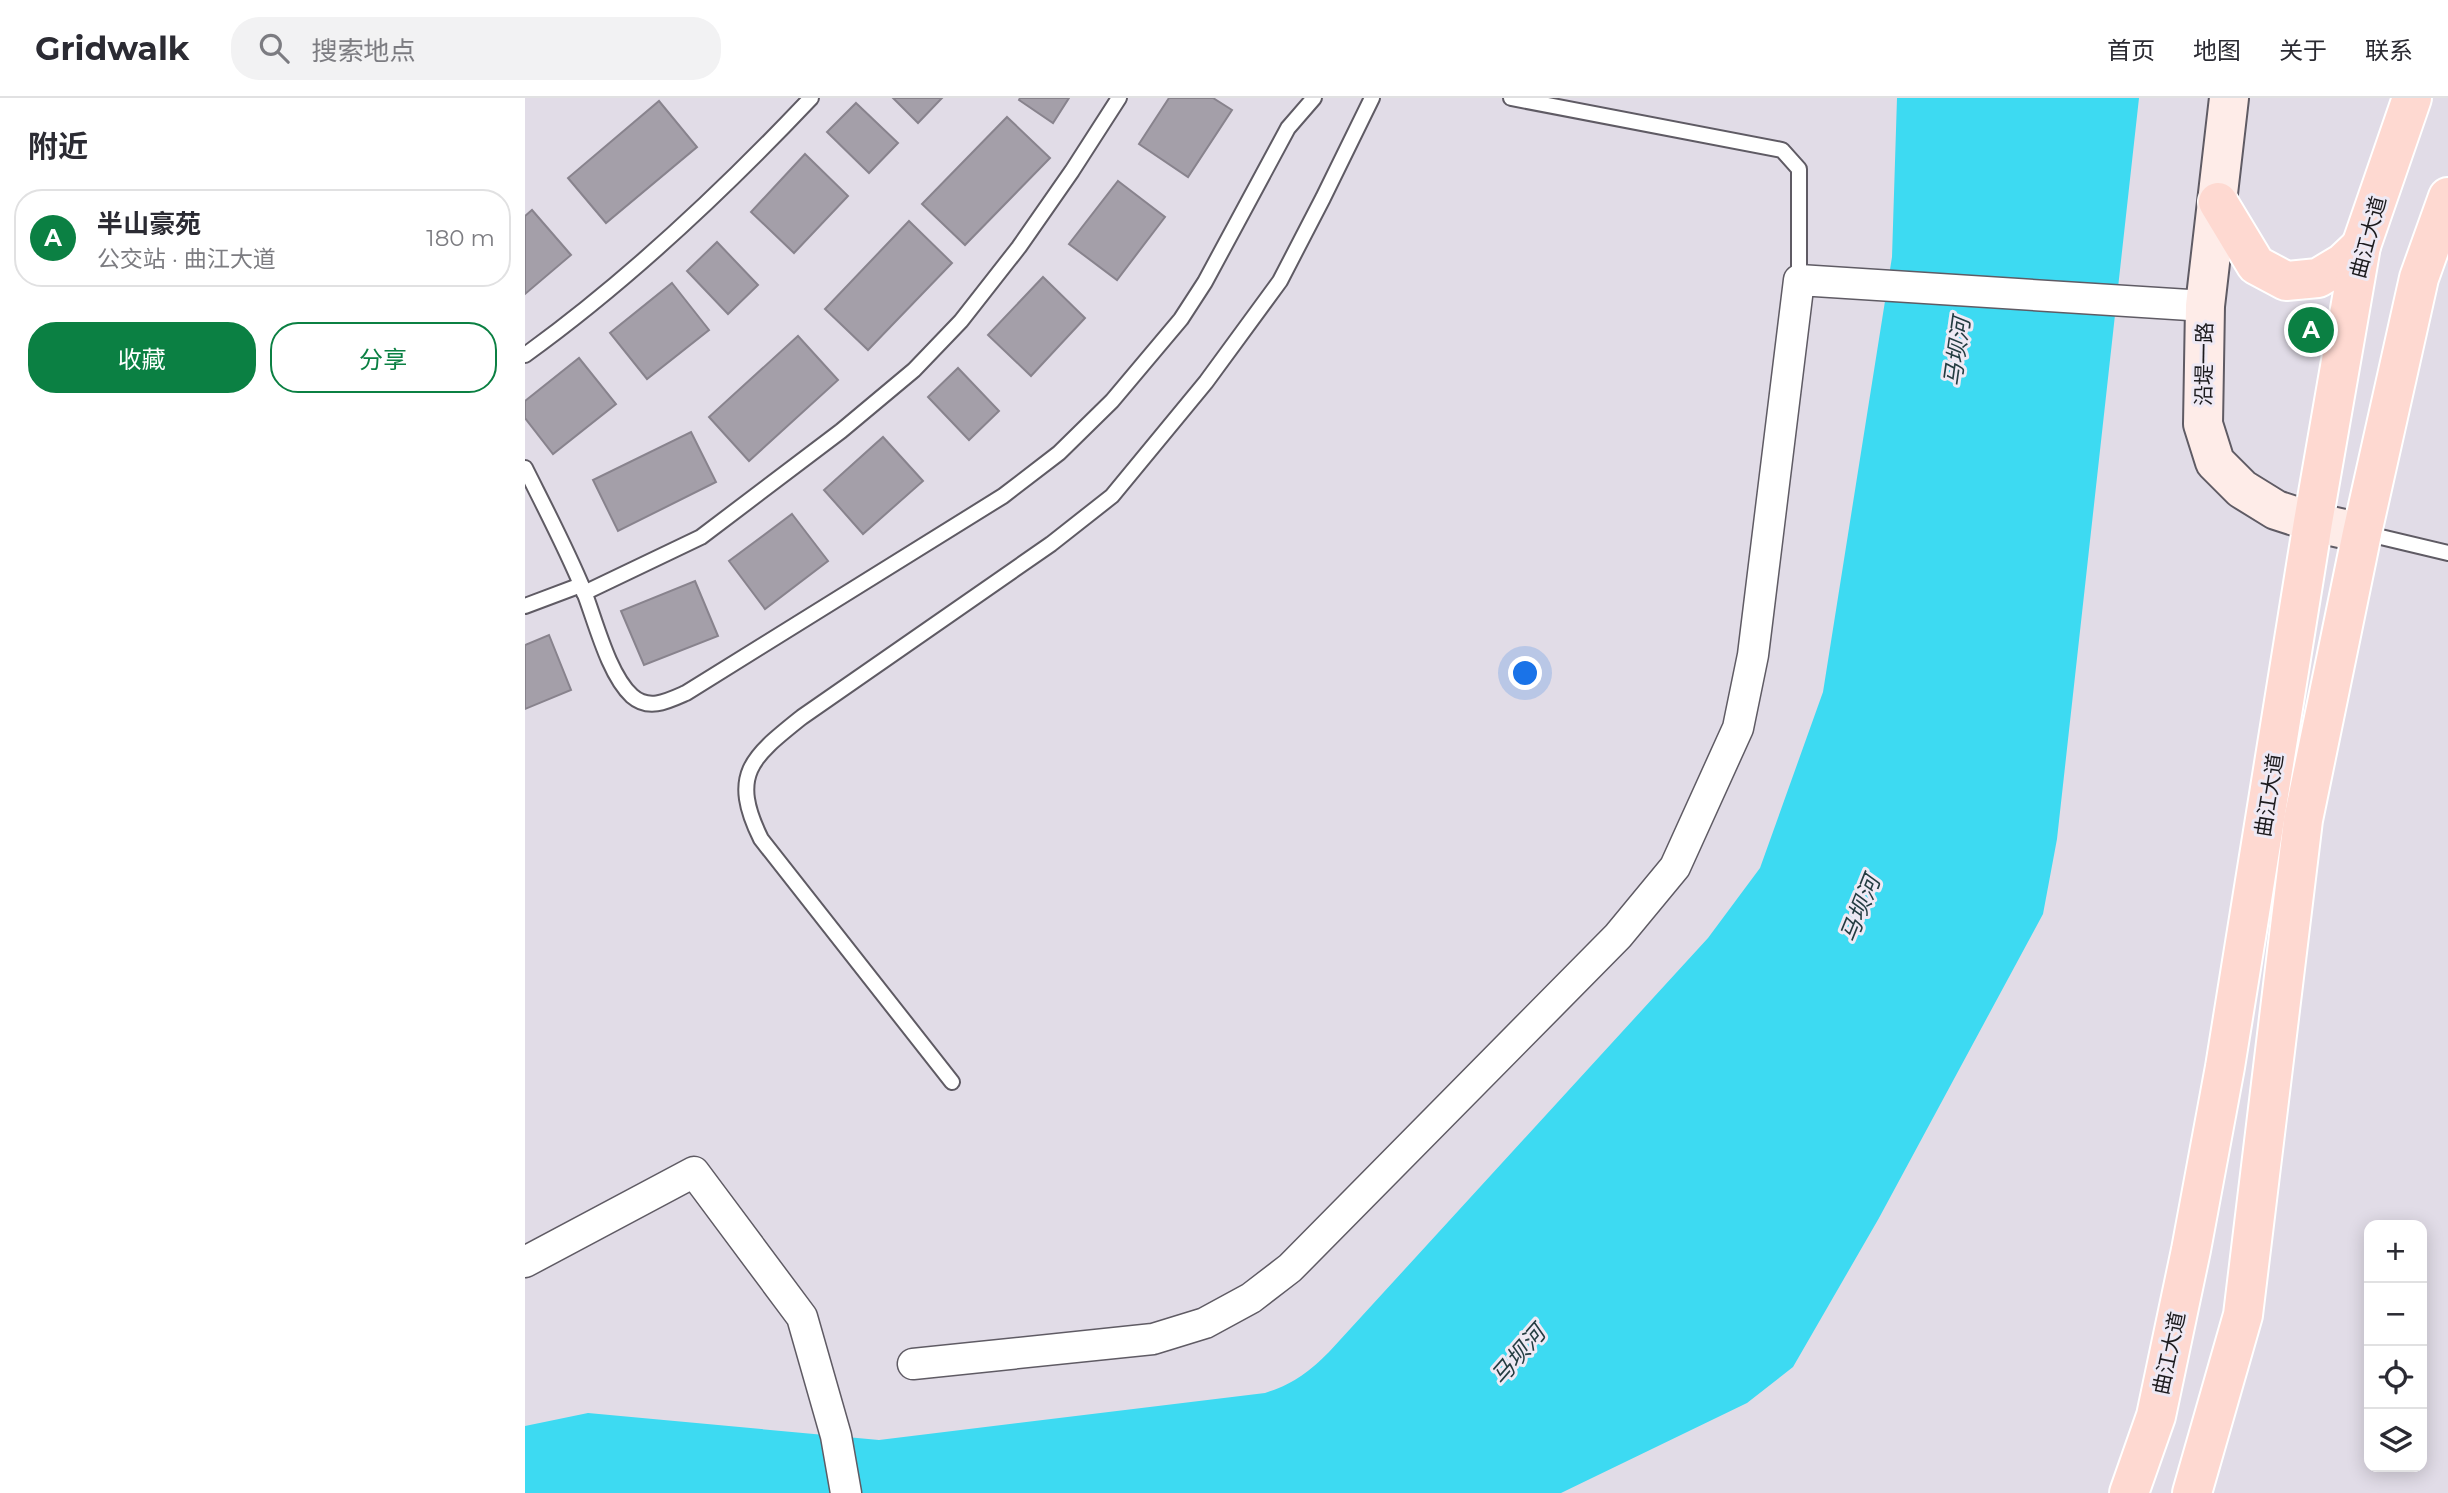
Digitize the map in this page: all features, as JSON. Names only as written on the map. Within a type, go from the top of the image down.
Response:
[{"type":"main road","name":"沿堤一路","points":[[2229,98],[2206,306],[2203,424],[2215,462],[2242,489],[2276,510],[2362,533]]},
{"type":"main road","name":"曲江大道","points":[[2129,1493],[2155,1416],[2192,1250],[2361,246],[2412,98]]},
{"type":"main road","name":"曲江大道","points":[[2192,1493],[2243,1315],[2303,820],[2362,533],[2419,278],[2448,197]]},
{"type":"main road","points":[[2218,202],[2256,265],[2286,281],[2318,278],[2343,263],[2361,246]]},
{"type":"street","points":[[912,1364],[1153,1339],[1205,1323],[1251,1298],[1290,1268],[1589,966],[1618,936],[1675,867],[1741,716],[1753,655],[1799,280],[2206,306]]},
{"type":"street","points":[[525,1262],[694,1172],[802,1317],[836,1436],[846,1493]]},
{"type":"lane","points":[[525,355],[631,272],[698,211],[811,98]]},
{"type":"lane","points":[[525,606],[583,589],[701,537],[841,431],[914,370],[961,321],[1020,247],[1119,98]]},
{"type":"lane","points":[[525,468],[583,589],[601,639],[624,686],[632,696],[647,705],[665,702],[686,693],[1003,496],[1068,444],[1112,401],[1181,319],[1205,282],[1288,128],[1314,98]]},
{"type":"lane","points":[[952,1082],[761,839],[750,816],[745,792],[747,772],[770,742],[802,717],[1051,544],[1112,496],[1206,382],[1280,281],[1372,98]]},
{"type":"lane","points":[[1511,98],[1782,149],[1799,169],[1799,280]]},
{"type":"lane","points":[[2362,533],[2448,553]]},
{"type":"water","name":"马坝河","points":[[1897,98],[2139,98],[2057,839],[2043,914],[1879,1218],[1793,1367],[1747,1403],[1561,1493],[525,1493],[525,1426],[588,1413],[879,1440],[1265,1393],[1300,1377],[1329,1352],[1708,938],[1760,868],[1823,692],[1892,257]]},
{"type":"building","points":[[893,98],[942,98],[918,123]]},
{"type":"building","points":[[1069,98],[1053,123],[1019,100]]},
{"type":"building","points":[[1169,98],[1213,98],[1232,110],[1188,177],[1139,144]]},
{"type":"building","points":[[659,101],[697,147],[606,223],[568,178]]},
{"type":"building","points":[[856,103],[898,143],[869,173],[827,132]]},
{"type":"building","points":[[1007,117],[1050,158],[965,245],[922,204]]},
{"type":"building","points":[[805,154],[848,196],[794,253],[751,212]]},
{"type":"building","points":[[1118,181],[1165,217],[1117,280],[1069,244]]},
{"type":"building","points":[[532,210],[571,255],[525,294],[525,216]]},
{"type":"building","points":[[909,221],[952,263],[868,350],[825,309]]},
{"type":"building","points":[[717,242],[758,285],[728,314],[687,271]]},
{"type":"building","points":[[1043,277],[1085,318],[1031,376],[988,335]]},
{"type":"building","points":[[672,283],[709,330],[647,379],[610,333]]},
{"type":"building","points":[[798,336],[838,380],[749,461],[709,417]]},
{"type":"building","points":[[579,358],[616,404],[553,454],[525,418],[525,401]]},
{"type":"building","points":[[958,368],[999,411],[969,440],[928,397]]},
{"type":"building","points":[[691,432],[716,482],[618,531],[593,480]]},
{"type":"building","points":[[883,437],[923,481],[863,534],[824,490]]},
{"type":"building","points":[[792,514],[828,561],[765,609],[729,561]]},
{"type":"building","points":[[695,581],[718,636],[644,665],[621,611]]},
{"type":"building","points":[[549,635],[571,690],[525,709],[525,645]]},
{"type":"place","name":"半山豪苑","points":[[2311,330]]}]
